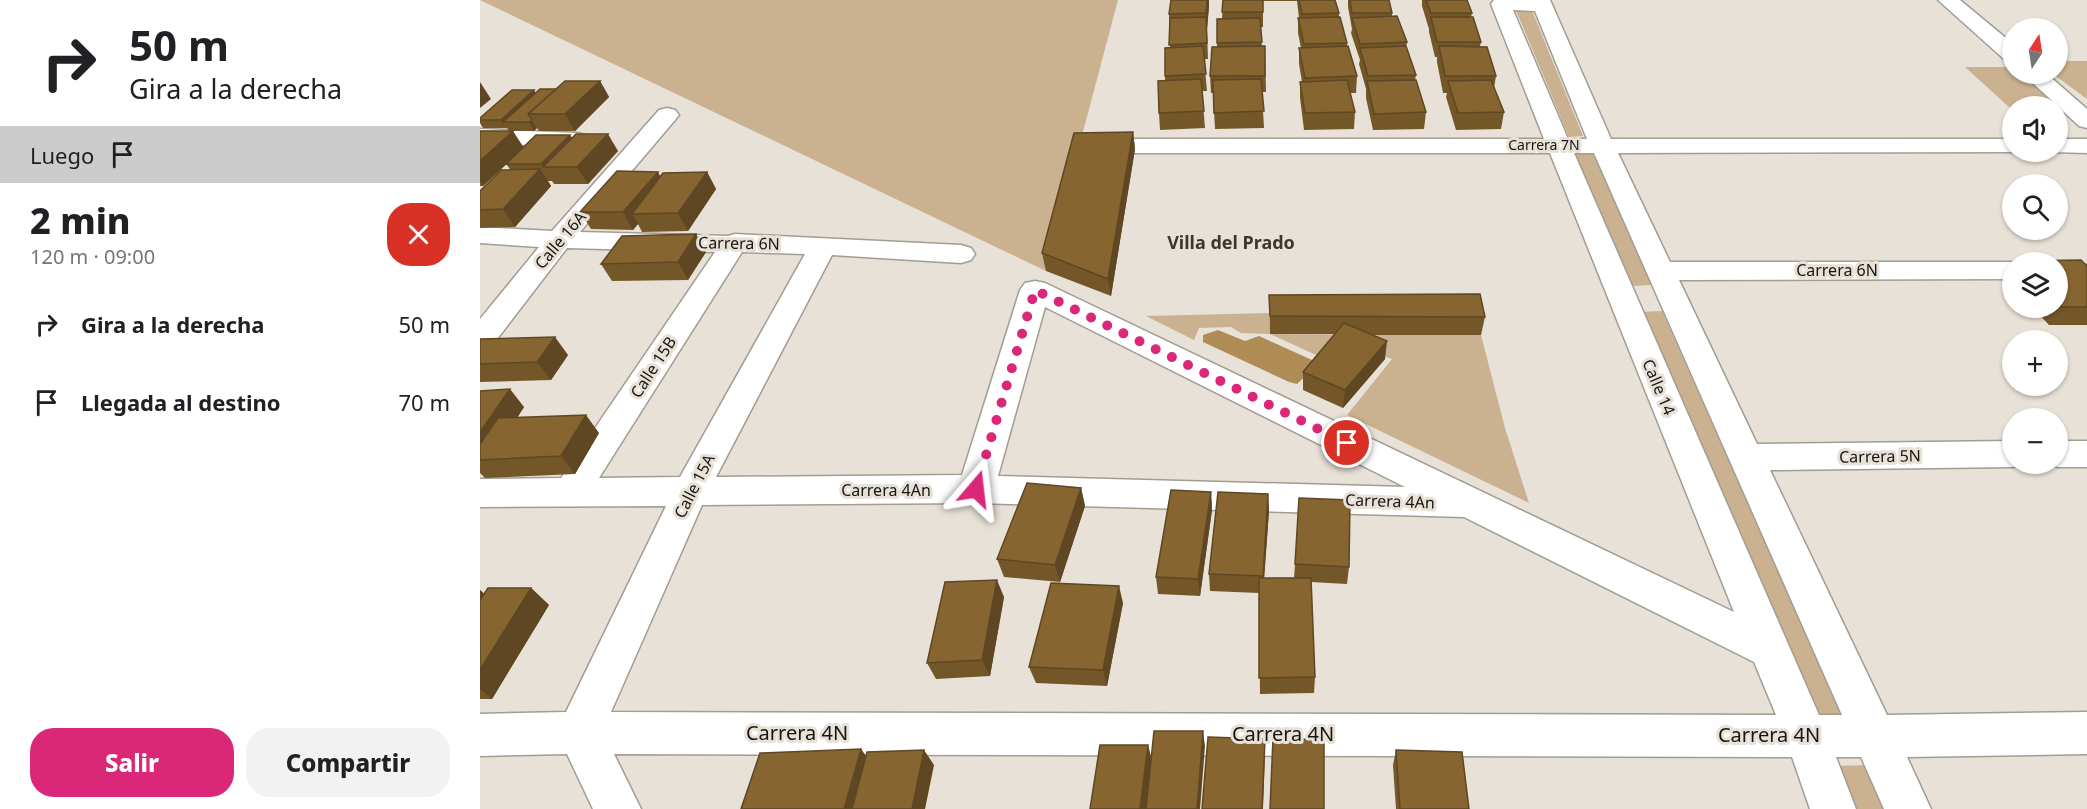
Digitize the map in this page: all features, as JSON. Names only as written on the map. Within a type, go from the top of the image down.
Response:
[{"type":"street","points":[[1947,0],[2002,46]]},
{"type":"street","name":"Calle 14","points":[[1833,809],[1771,650],[1621,298],[1500,2],[1541,2],[1565,63],[1602,145],[1908,809]]},
{"type":"street","points":[[2045,84],[2087,121]]},
{"type":"street","name":"Calle 16A","points":[[480,340],[559,240],[667,114]]},
{"type":"street","points":[[480,136],[643,143]]},
{"type":"street","name":"Carrera 7N","points":[[1075,146],[2002,146]]},
{"type":"street","points":[[2068,146],[2087,146]]},
{"type":"street","name":"Carrera 6N","points":[[480,236],[559,240],[735,242],[961,254]]},
{"type":"street","name":"Calle 15B","points":[[571,492],[735,242]]},
{"type":"street","name":"Calle 15A","points":[[579,732],[691,489],[823,246]]},
{"type":"street","name":"Carrera 6N","points":[[1660,271],[2002,270]]},
{"type":"street","points":[[976,489],[1035,290],[1771,650]]},
{"type":"street","name":"Carrera 5N","points":[[1746,457],[2002,454]]},
{"type":"street","points":[[2068,454],[2087,454]]},
{"type":"street","name":"Carrera 4An","points":[[480,493],[691,489],[976,489],[1472,504]]},
{"type":"street","points":[[579,732],[618,809]]},
{"type":"street","name":"Carrera 4N","points":[[480,735],[579,732],[1875,736],[2087,733]]},
{"type":"shaded area","points":[[480,0],[1118,0],[1046,271]]},
{"type":"shaded area","points":[[1515,8],[1531,8],[1583,136],[1569,137]]},
{"type":"shaded area","points":[[2068,61],[2087,61],[2087,99],[2067,84]]},
{"type":"shaded area","points":[[1965,67],[2002,67],[2002,84],[2033,84],[2048,96],[2002,96],[2002,101]]},
{"type":"shaded area","points":[[1573,151],[1593,151],[1652,285],[1632,286]]},
{"type":"shaded area","points":[[1662,311],[1844,720],[1813,719],[1640,312]]},
{"type":"shaded area","points":[[1269,313],[1270,334],[1241,333],[1231,327],[1199,328],[1194,340],[1146,316]]},
{"type":"shaded area","points":[[1218,330],[1245,341],[1259,336],[1312,360],[1314,368],[1297,384],[1289,382],[1203,342],[1203,335]]},
{"type":"shaded area","points":[[1270,334],[1481,335],[1505,428],[1529,503],[1347,415],[1392,359],[1343,341],[1327,360]]},
{"type":"shaded area","points":[[1871,765],[1890,809],[1849,809],[1833,766]]},
{"type":"building","points":[[1171,0],[1207,0],[1206,13],[1169,14]]},
{"type":"building","points":[[1223,0],[1263,0],[1263,12],[1222,12]]},
{"type":"building","points":[[1299,0],[1335,0],[1339,13],[1302,14]]},
{"type":"building","points":[[1350,0],[1389,0],[1392,13],[1352,13]]},
{"type":"building","points":[[1426,0],[1467,0],[1472,13],[1431,13]]},
{"type":"building","points":[[1397,16],[1407,42],[1360,44],[1352,18]]},
{"type":"building","points":[[1206,17],[1207,43],[1169,45],[1170,18]]},
{"type":"building","points":[[1340,17],[1347,43],[1304,44],[1298,18]]},
{"type":"building","points":[[1431,17],[1473,17],[1481,42],[1437,42]]},
{"type":"building","points":[[1260,18],[1262,42],[1217,43],[1217,19]]},
{"type":"building","points":[[1203,46],[1206,74],[1165,76],[1165,48]]},
{"type":"building","points":[[1265,46],[1265,76],[1210,76],[1212,47]]},
{"type":"building","points":[[1348,46],[1357,76],[1305,78],[1299,48]]},
{"type":"building","points":[[1406,46],[1416,75],[1368,76],[1360,48]]},
{"type":"building","points":[[1439,46],[1487,47],[1496,76],[1445,76]]},
{"type":"building","points":[[1201,79],[1204,111],[1159,113],[1158,81]]},
{"type":"building","points":[[1261,79],[1264,111],[1214,113],[1213,80]]},
{"type":"building","points":[[1347,80],[1355,112],[1305,113],[1300,82]]},
{"type":"building","points":[[1416,80],[1426,112],[1374,114],[1367,81]]},
{"type":"building","points":[[1491,80],[1504,112],[1458,113],[1448,81]]},
{"type":"building","points":[[565,81],[600,81],[565,114],[528,114]]},
{"type":"building","points":[[540,89],[556,89],[528,114],[532,120],[503,122]]},
{"type":"building","points":[[512,90],[534,90],[501,120],[480,120],[480,118]]},
{"type":"building","points":[[480,131],[513,131],[480,161]]},
{"type":"building","points":[[1133,132],[1108,279],[1042,253],[1074,133]]},
{"type":"building","points":[[576,134],[608,134],[577,167],[543,167]]},
{"type":"building","points":[[536,135],[570,135],[541,164],[506,164]]},
{"type":"building","points":[[540,169],[503,209],[480,210],[480,191],[501,170]]},
{"type":"building","points":[[617,171],[658,172],[623,212],[580,212]]},
{"type":"building","points":[[707,172],[678,213],[632,214],[663,173]]},
{"type":"building","points":[[696,234],[678,262],[601,264],[622,236]]},
{"type":"building","points":[[2068,260],[2081,260],[2087,266],[2087,307],[2068,307]]},
{"type":"building","points":[[1480,294],[1485,317],[1270,316],[1269,295]]},
{"type":"building","points":[[1344,323],[1387,341],[1345,390],[1303,372]]},
{"type":"building","points":[[555,337],[537,362],[480,364],[480,339]]},
{"type":"building","points":[[510,389],[480,432],[480,391]]},
{"type":"building","points":[[586,415],[561,456],[480,460],[480,444],[498,418]]},
{"type":"building","points":[[1027,483],[1081,488],[1055,565],[997,559]]},
{"type":"building","points":[[1171,490],[1211,492],[1198,579],[1156,577]]},
{"type":"building","points":[[1218,492],[1268,494],[1263,576],[1209,574]]},
{"type":"building","points":[[1299,498],[1350,500],[1349,567],[1295,564]]},
{"type":"building","points":[[1259,578],[1311,578],[1315,677],[1259,678]]},
{"type":"building","points":[[997,580],[982,660],[927,663],[945,582]]},
{"type":"building","points":[[1051,583],[1119,586],[1103,670],[1029,667]]},
{"type":"building","points":[[488,588],[531,588],[480,670],[480,600]]},
{"type":"building","points":[[1154,731],[1203,731],[1197,809],[1146,809]]},
{"type":"building","points":[[1208,737],[1265,739],[1262,809],[1202,809]]},
{"type":"building","points":[[1273,738],[1324,740],[1324,809],[1270,809]]},
{"type":"building","points":[[1100,745],[1148,745],[1140,809],[1090,809]]},
{"type":"building","points":[[861,749],[844,809],[741,809],[760,753]]},
{"type":"building","points":[[924,750],[912,809],[852,809],[867,752]]},
{"type":"building","points":[[1396,750],[1462,752],[1469,809],[1400,809]]},
{"type":"district","name":"Villa del Prado","points":[[1231,243]]},
{"type":"route","points":[[976,489],[1035,290],[1347,443]]}]
